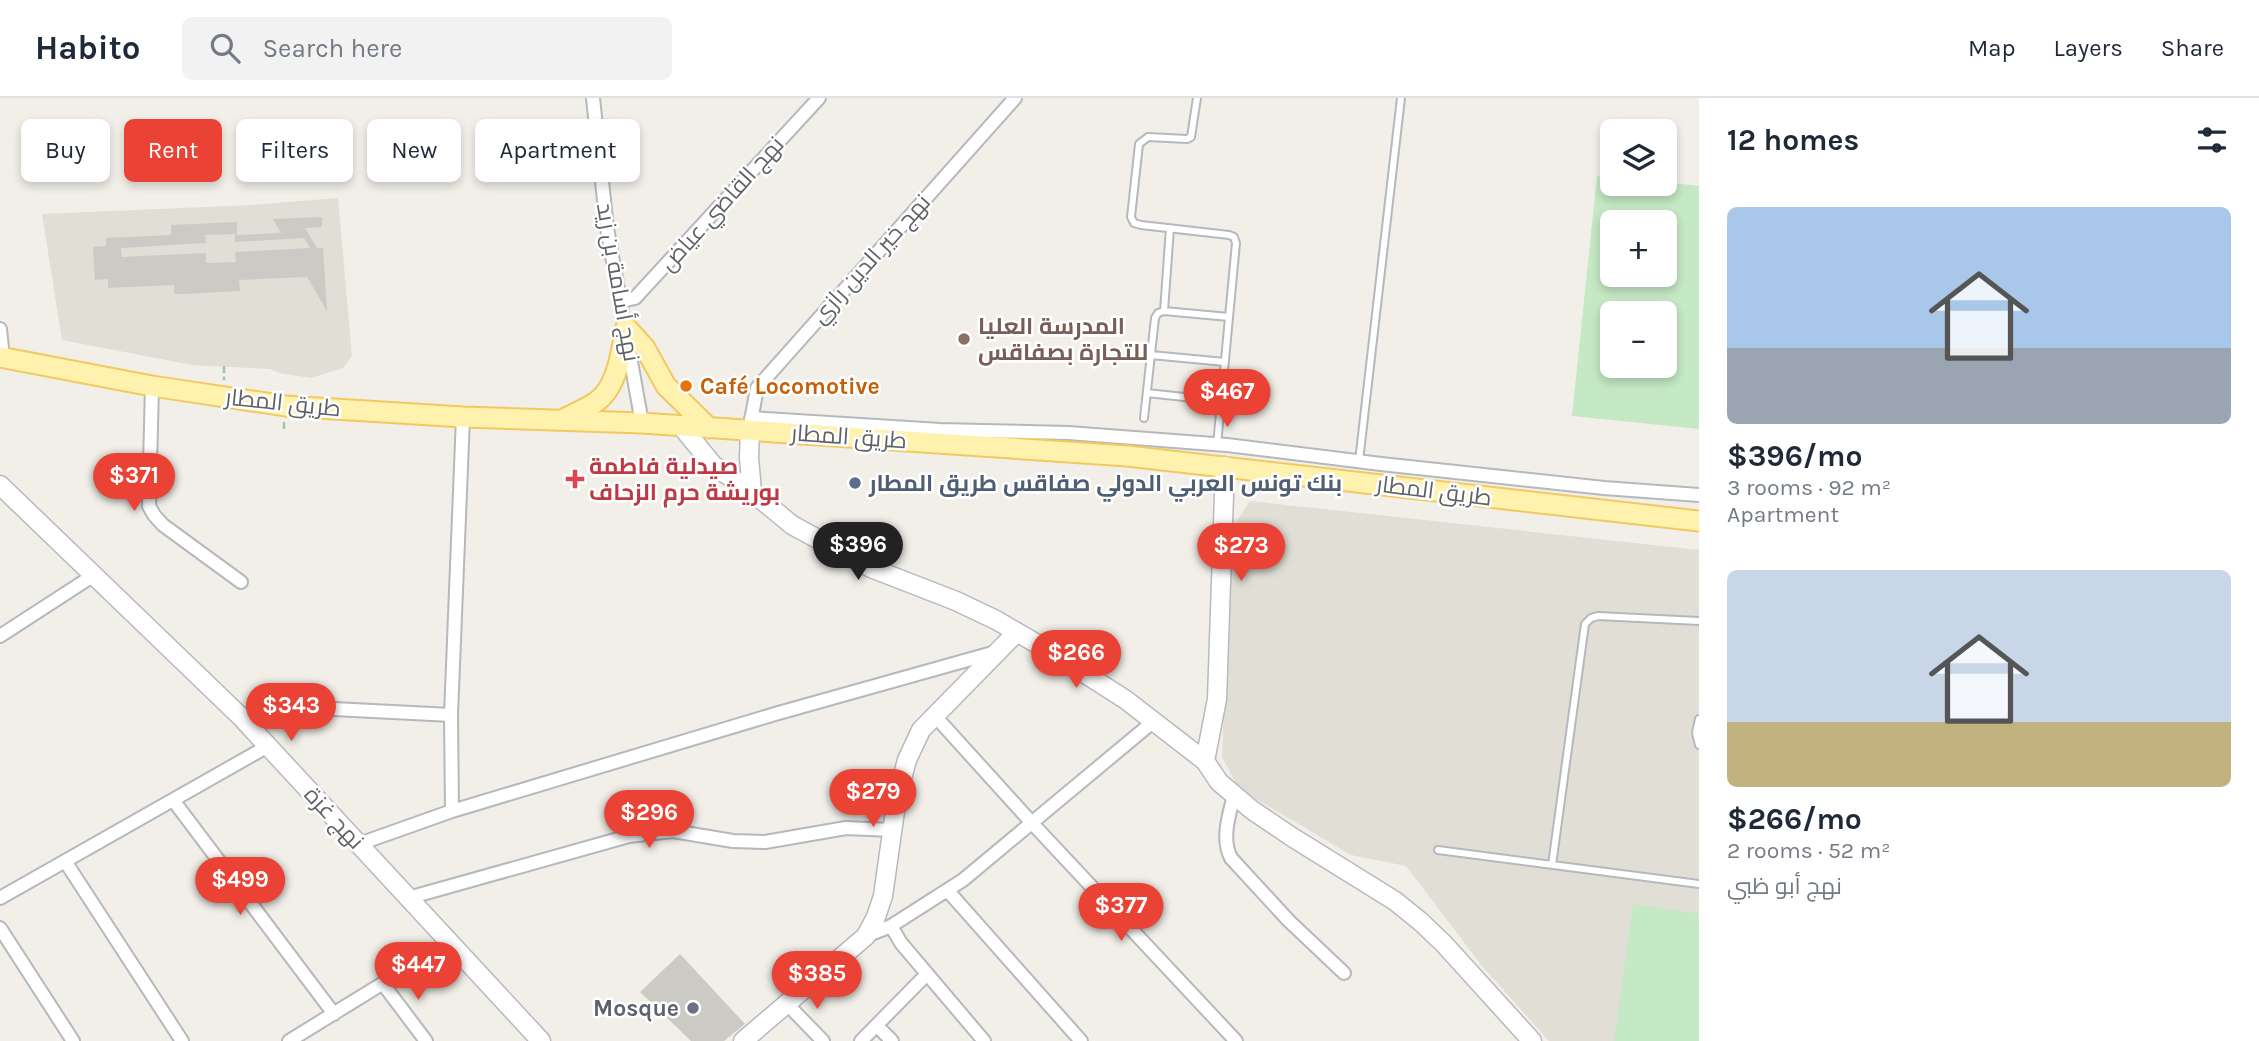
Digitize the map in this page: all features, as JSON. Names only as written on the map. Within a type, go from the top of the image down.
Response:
[{"type":"main road","points":[[561,420],[597,401],[606,392],[617,367],[626,327]]},
{"type":"main road","points":[[626,327],[645,348],[666,386],[709,428]]},
{"type":"main road","name":"طريق المطار","points":[[1,358],[152,386],[286,406],[682,427],[709,428],[750,424],[1225,466],[1699,521]]},
{"type":"street","name":"نهج أسامة بن زيد","points":[[593,98],[607,229],[642,423]]},
{"type":"street","name":"نهج القاضي عياض","points":[[621,301],[635,298],[819,98]]},
{"type":"street","name":"نهج خير الدين رازي","points":[[750,424],[757,388],[1015,98]]},
{"type":"street","points":[[0,329],[1,358]]},
{"type":"street","points":[[152,386],[149,506],[163,525],[241,582]]},
{"type":"street","points":[[452,811],[451,715],[463,417]]},
{"type":"street","points":[[752,492],[750,424],[1068,433],[1222,445],[1604,488],[1699,495]]},
{"type":"street","points":[[682,427],[713,466],[752,492],[792,525],[871,568],[956,601],[1017,632],[1087,674],[1154,721],[1205,761],[1219,782],[1234,795],[1292,837],[1395,901],[1422,922],[1532,1041]]},
{"type":"street","points":[[1205,761],[1217,688],[1225,466],[1222,445]]},
{"type":"street","name":"نهج غزة","points":[[0,485],[241,717],[541,1041]]},
{"type":"street","points":[[0,636],[94,575]]},
{"type":"street","points":[[866,936],[883,896],[897,797],[907,760],[921,730],[1017,632]]},
{"type":"street","points":[[359,844],[452,811],[775,714],[1000,651]]},
{"type":"street","points":[[241,717],[275,706],[451,715]]},
{"type":"street","points":[[935,716],[1236,1041]]},
{"type":"street","points":[[743,1041],[866,936],[891,926],[948,891],[1154,721]]},
{"type":"street","points":[[0,898],[268,746]]},
{"type":"street","points":[[1234,795],[1226,838],[1226,849],[1231,858],[1289,921],[1344,973]]},
{"type":"street","points":[[173,800],[334,1014]]},
{"type":"street","points":[[408,898],[629,836],[653,832],[673,831],[733,841],[765,842],[846,828],[892,830]]},
{"type":"street","points":[[65,861],[182,1041]]},
{"type":"street","points":[[948,891],[1080,1041]]},
{"type":"street","points":[[891,926],[901,943],[984,1041]]},
{"type":"street","points":[[0,928],[73,1041]]},
{"type":"street","points":[[290,1041],[450,942]]},
{"type":"street","points":[[860,1041],[927,974]]},
{"type":"street","points":[[383,984],[426,1041]]},
{"type":"street","points":[[787,1003],[823,1041]]},
{"type":"street","points":[[877,1026],[892,1041]]},
{"type":"lane","points":[[1197,98],[1191,137],[1148,138],[1139,144],[1131,217],[1134,223],[1141,225],[1234,237],[1236,243],[1221,401],[1222,445]]},
{"type":"lane","points":[[1359,462],[1401,98]]},
{"type":"lane","points":[[1164,312],[1170,228]]},
{"type":"lane","points":[[1144,418],[1155,318],[1158,313],[1229,317]]},
{"type":"lane","points":[[1151,355],[1225,362]]},
{"type":"lane","points":[[1147,393],[1221,401]]},
{"type":"lane","points":[[1552,865],[1585,624],[1598,616],[1699,621]]},
{"type":"lane","points":[[1699,719],[1696,733],[1699,745]]},
{"type":"lane","points":[[1438,849],[1699,884]]},
{"type":"shaded area","points":[[338,198],[352,356],[343,368],[311,378],[270,369],[192,365],[62,340],[42,214],[252,205]]},
{"type":"shaded area","points":[[1250,501],[1699,550],[1699,1041],[1549,1041],[1482,966],[1406,866],[1351,855],[1239,789],[1222,757],[1231,530]]},
{"type":"green space","points":[[1597,176],[1600,176],[1600,196],[1677,196],[1677,183],[1699,186],[1699,429],[1572,416]]},
{"type":"green space","points":[[1633,904],[1699,914],[1699,1041],[1614,1041]]},
{"type":"building","points":[[322,217],[322,227],[305,228],[317,248],[323,248],[327,311],[307,277],[239,280],[240,291],[186,294],[174,294],[174,285],[108,288],[108,279],[95,280],[93,247],[106,246],[106,238],[171,235],[171,225],[237,222],[237,235],[281,233],[273,219]],"holes":[[[235,234],[235,242],[304,238],[310,248],[235,252],[236,262],[206,263],[206,253],[122,257],[121,248],[206,243],[205,235]]]},
{"type":"building","name":"Mosque","points":[[680,954],[745,1024],[724,1041],[691,1041],[640,992]]},
{"type":"place","name":"المدرسة العليا للتجارة بصفاقس","points":[[964,339]]},
{"type":"place","name":"Café Locomotive","points":[[686,386]]},
{"type":"place","name":"صيدلية فاطمة بوريشة حرم الزحاف","points":[[575,479]]},
{"type":"place","name":"بنك تونس العربي الدولي صفاقس طريق المطار","points":[[855,483]]},
{"type":"place","name":"Mosque","points":[[693,1008]]}]
